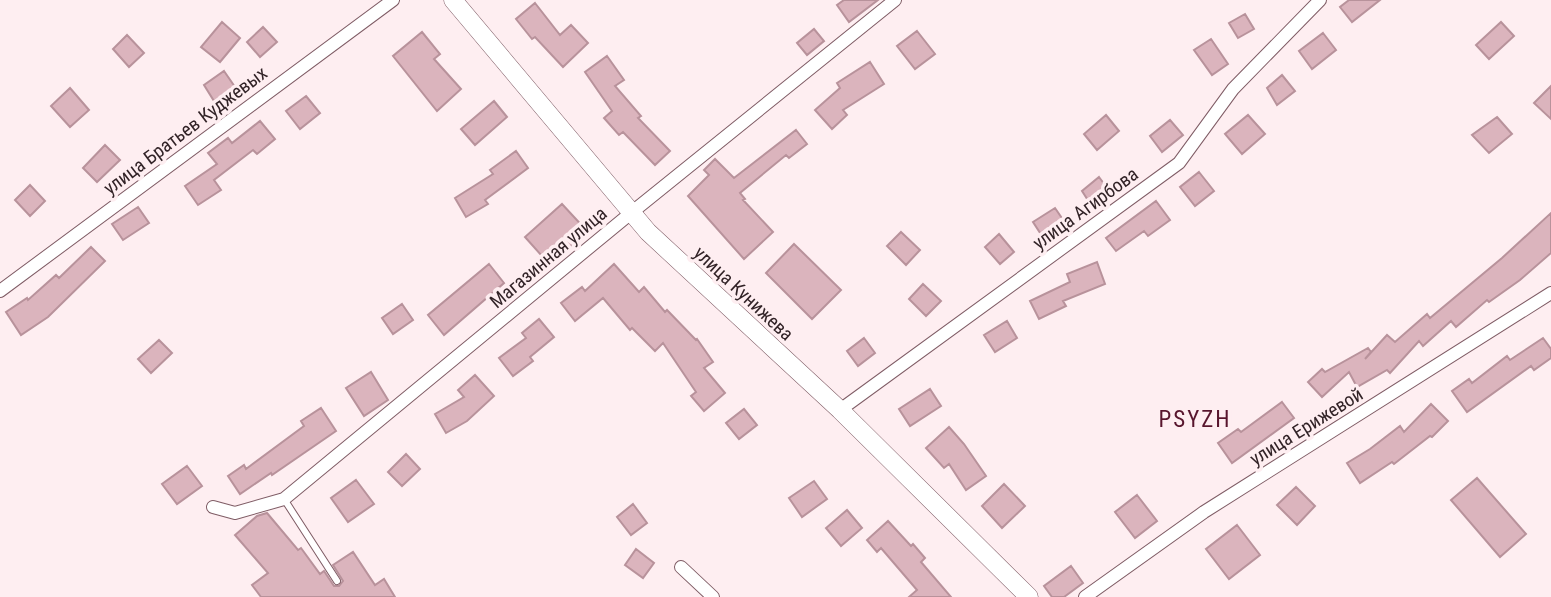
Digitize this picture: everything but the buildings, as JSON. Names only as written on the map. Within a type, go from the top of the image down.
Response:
[{"type":"street","name":"улица Братьев Куджевых","points":[[0,291],[393,0]]},
{"type":"street","name":"улица Кунижева","points":[[453,0],[648,233],[840,410],[1029,597]]},
{"type":"street","name":"Магазинная улица","points":[[213,507],[235,513],[284,499],[895,0]]},
{"type":"street","name":"улица Агирбова","points":[[840,410],[1179,163],[1233,89],[1320,0]]},
{"type":"street","name":"улица Ерижевой","points":[[1085,597],[1204,512],[1551,293]]},
{"type":"street","points":[[681,567],[713,597]]},
{"type":"lane","points":[[284,499],[337,581]]},
{"type":"district","name":"PSYZH","points":[[1195,419]]}]
